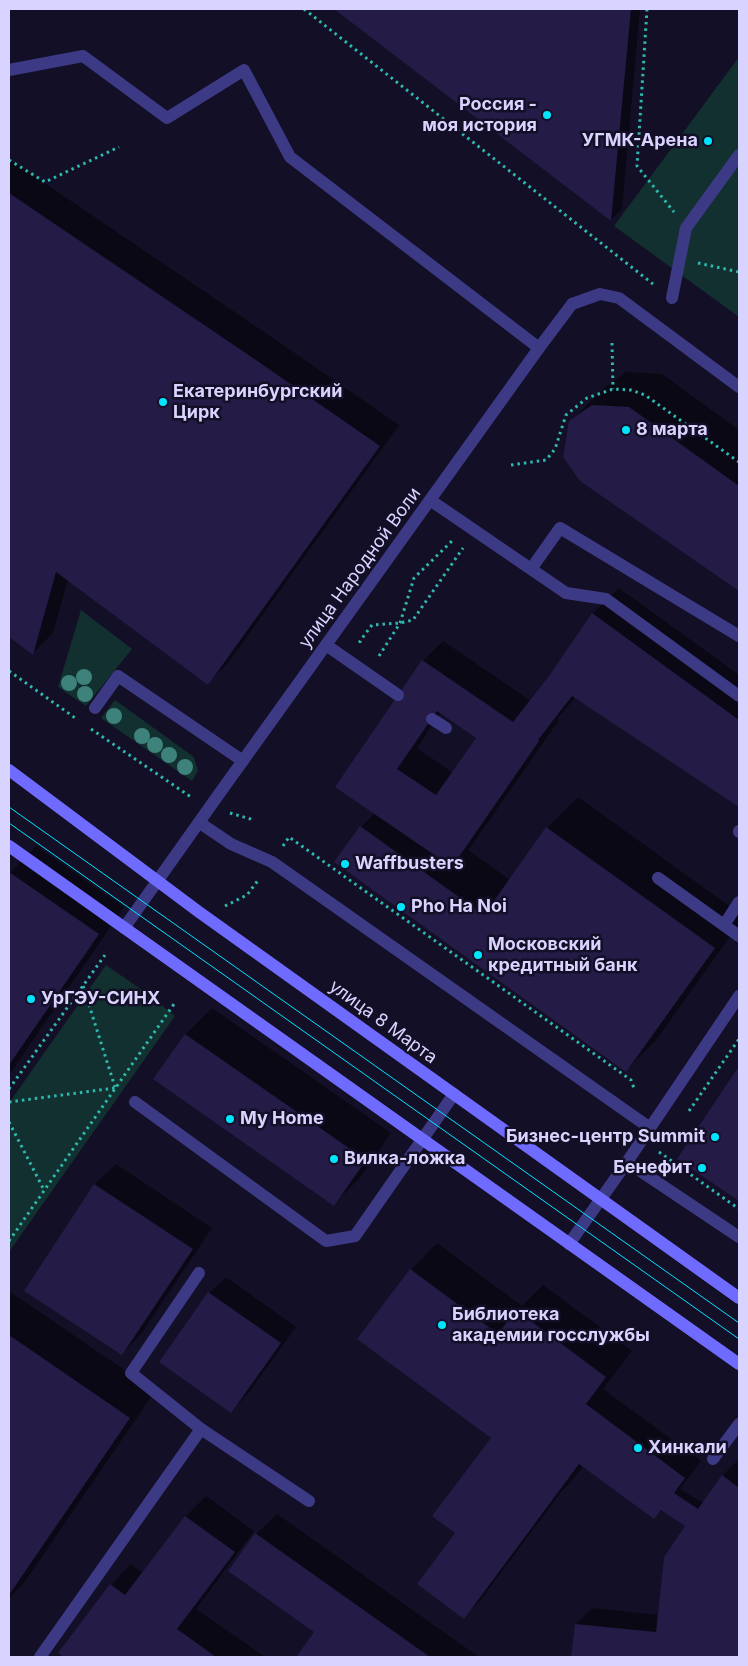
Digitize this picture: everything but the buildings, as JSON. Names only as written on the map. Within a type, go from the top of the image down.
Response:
[{"type":"main road","name":"улица 8 Марта","points":[[9,770],[158,881],[739,1298]]},
{"type":"main road","points":[[9,846],[739,1364]]},
{"type":"street","points":[[9,70],[83,56],[167,118],[244,70],[290,158],[539,348]]},
{"type":"street","points":[[672,298],[686,228],[739,155]]},
{"type":"street","name":"улица Народной Воли","points":[[124,928],[242,761],[572,304],[600,294],[619,298],[739,386]]},
{"type":"street","points":[[430,500],[566,593],[606,599],[739,696]]},
{"type":"street","points":[[531,569],[560,528],[739,636]]},
{"type":"street","points":[[326,645],[398,695]]},
{"type":"street","points":[[94,708],[118,676],[242,761]]},
{"type":"street","points":[[432,719],[446,728]]},
{"type":"street","points":[[200,823],[230,844],[272,862],[650,1128]]},
{"type":"street","points":[[658,878],[739,936]]},
{"type":"street","points":[[724,925],[739,902]]},
{"type":"street","points":[[569,1244],[601,1200],[739,996]]},
{"type":"street","points":[[135,1102],[326,1241],[354,1236],[454,1094]]},
{"type":"street","points":[[627,1162],[739,1238]]},
{"type":"street","points":[[199,1273],[131,1373],[201,1428],[309,1502]]},
{"type":"street","points":[[713,1459],[739,1424]]},
{"type":"street","points":[[40,1657],[201,1428]]},
{"type":"path","points":[[304,9],[672,298]]},
{"type":"path","points":[[647,9],[637,166],[686,228]]},
{"type":"path","points":[[9,160],[45,182],[119,146]]},
{"type":"path","points":[[680,258],[739,272]]},
{"type":"path","points":[[612,343],[613,389]]},
{"type":"path","points":[[511,465],[546,460],[555,449],[566,415],[587,398],[613,389],[631,390],[645,395],[739,462]]},
{"type":"path","points":[[374,662],[400,623],[414,578],[468,526]]},
{"type":"path","points":[[367,674],[360,641],[372,625],[413,620],[462,550],[468,526]]},
{"type":"path","points":[[9,671],[83,723]]},
{"type":"path","points":[[91,729],[191,798],[210,807],[254,820]]},
{"type":"path","points":[[289,837],[631,1080],[637,1096]]},
{"type":"path","points":[[9,1089],[105,955]]},
{"type":"path","points":[[83,986],[115,1088],[135,1102]]},
{"type":"path","points":[[9,1241],[174,1004]]},
{"type":"path","points":[[720,1067],[739,1039]]},
{"type":"path","points":[[9,1102],[115,1088]]},
{"type":"path","points":[[9,1122],[44,1190]]},
{"type":"path","points":[[650,1128],[660,1153],[739,1209]]},
{"type":"green space","name":"УГМК-Арена","points":[[739,57],[739,317],[614,226]]},
{"type":"green space","points":[[81,610],[132,649],[86,706],[58,687]]},
{"type":"green space","points":[[115,700],[194,757],[198,771],[192,781],[101,718]]},
{"type":"green space","points":[[106,965],[152,997],[175,1016],[9,1252],[9,1103]]},
{"type":"tram line","points":[[9,807],[739,1323]]},
{"type":"tram line","points":[[9,823],[739,1339]]},
{"type":"place","name":"Россия - моя история","points":[[547,115]]},
{"type":"place","name":"УГМК-Арена","points":[[708,141]]},
{"type":"place","name":"Екатеринбургский Цирк","points":[[163,402]]},
{"type":"place","name":"8 марта","points":[[626,430]]},
{"type":"place","name":"Waffbusters","points":[[345,864]]},
{"type":"place","name":"Pho Ha Noi","points":[[401,907]]},
{"type":"place","name":"Московский кредитный банк","points":[[478,955]]},
{"type":"place","name":"УрГЭУ-СИНХ","points":[[31,999]]},
{"type":"place","name":"My Home","points":[[230,1119]]},
{"type":"place","name":"Бизнес-центр Summit","points":[[715,1137]]},
{"type":"place","name":"Вилка-ложка","points":[[334,1159]]},
{"type":"place","name":"Бенефит","points":[[702,1168]]},
{"type":"place","name":"Библиотека академии госслужбы","points":[[442,1325]]},
{"type":"place","name":"Хинкали","points":[[638,1448]]}]
